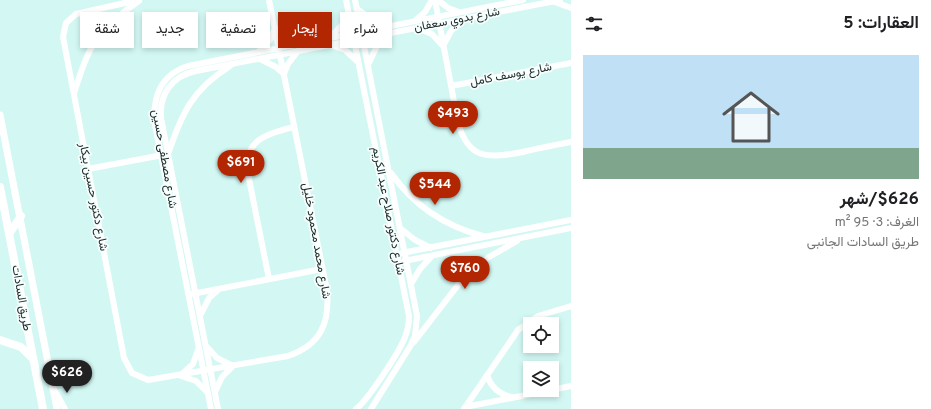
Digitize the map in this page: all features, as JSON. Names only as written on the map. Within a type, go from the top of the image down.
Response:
[{"type":"main road","name":"طريق السادات","points":[[0,187],[43,409]]},
{"type":"main road","points":[[9,234],[21,216]]},
{"type":"main road","points":[[0,340],[20,347],[32,357]]},
{"type":"street","points":[[73,95],[86,56],[96,38],[110,22],[139,0]]},
{"type":"street","name":"شارع دكتور حسين بيكار","points":[[139,0],[82,11],[66,23],[63,36],[73,95],[124,358],[127,366],[139,377],[148,380],[180,376],[203,371]]},
{"type":"street","points":[[269,0],[279,51]]},
{"type":"street","name":"شارع دكتور صلاح عبد الكريم","points":[[346,0],[348,10]]},
{"type":"street","name":"شارع دكتور صلاح عبد الكريم","points":[[355,0],[357,12]]},
{"type":"street","points":[[415,21],[425,12],[432,0]]},
{"type":"street","points":[[435,0],[460,131],[468,144],[479,154],[493,157],[571,142]]},
{"type":"street","points":[[438,0],[448,8],[461,12]]},
{"type":"street","name":"شارع بدوي سعفان","points":[[392,26],[523,0]]},
{"type":"street","points":[[557,1],[571,8]]},
{"type":"street","name":"شارع بدوي سعفان","points":[[392,33],[557,1]]},
{"type":"street","points":[[356,9],[361,12]]},
{"type":"street","points":[[332,38],[344,23],[348,10]]},
{"type":"street","points":[[444,46],[451,31],[462,19]]},
{"type":"street","points":[[275,28],[278,31]]},
{"type":"street","points":[[256,52],[267,45],[275,28]]},
{"type":"street","points":[[416,28],[432,34],[444,46]]},
{"type":"street","points":[[332,44],[351,54],[357,60],[360,67]]},
{"type":"street","name":"شارع مصطفى حسين","points":[[218,409],[168,154],[161,111],[166,90],[176,80],[188,73],[260,59],[288,48]]},
{"type":"street","name":"شارع مصطفى حسين","points":[[211,409],[161,155],[154,109],[157,94],[164,81],[176,71],[188,66],[256,52],[298,51],[308,48]]},
{"type":"street","name":"شارع دكتور صلاح عبد الكريم","points":[[356,48],[408,316],[407,332],[401,346],[369,395],[356,409]]},
{"type":"street","name":"شارع دكتور صلاح عبد الكريم","points":[[364,48],[417,316],[411,345],[371,409]]},
{"type":"street","points":[[368,65],[376,48]]},
{"type":"street","name":"شارع محمد محمود خليل","points":[[203,371],[288,356],[307,347],[314,340],[325,323],[327,313],[327,297],[279,51]]},
{"type":"street","points":[[260,59],[271,63],[284,74],[288,64],[298,51]]},
{"type":"street","name":"شارع يوسف كامل","points":[[452,86],[570,63]]},
{"type":"street","points":[[88,170],[168,154],[180,120],[191,100],[207,82],[233,64]]},
{"type":"street","points":[[0,115],[21,216],[57,409]]},
{"type":"street","points":[[270,279],[248,174],[248,157],[256,142],[262,137],[294,127]]},
{"type":"street","points":[[389,171],[411,198],[433,215],[452,226],[485,237]]},
{"type":"street","points":[[397,254],[571,220]]},
{"type":"street","points":[[400,228],[415,240],[431,248]]},
{"type":"street","points":[[398,262],[571,228]]},
{"type":"street","points":[[411,345],[422,334],[465,276],[489,257],[523,238]]},
{"type":"street","points":[[411,284],[420,269],[432,256]]},
{"type":"street","points":[[188,295],[322,269]]},
{"type":"street","points":[[200,316],[209,298],[219,289]]},
{"type":"street","points":[[464,408],[511,339],[528,322],[549,311],[571,306]]},
{"type":"street","points":[[206,346],[217,358],[233,366],[222,377],[215,392]]},
{"type":"street","points":[[199,347],[193,364],[180,376],[196,381],[208,393]]},
{"type":"street","points":[[487,375],[493,388],[498,392],[512,398]]},
{"type":"street","points":[[559,389],[571,386]]},
{"type":"street","points":[[54,389],[65,409]]},
{"type":"street","points":[[464,408],[523,396]]}]
